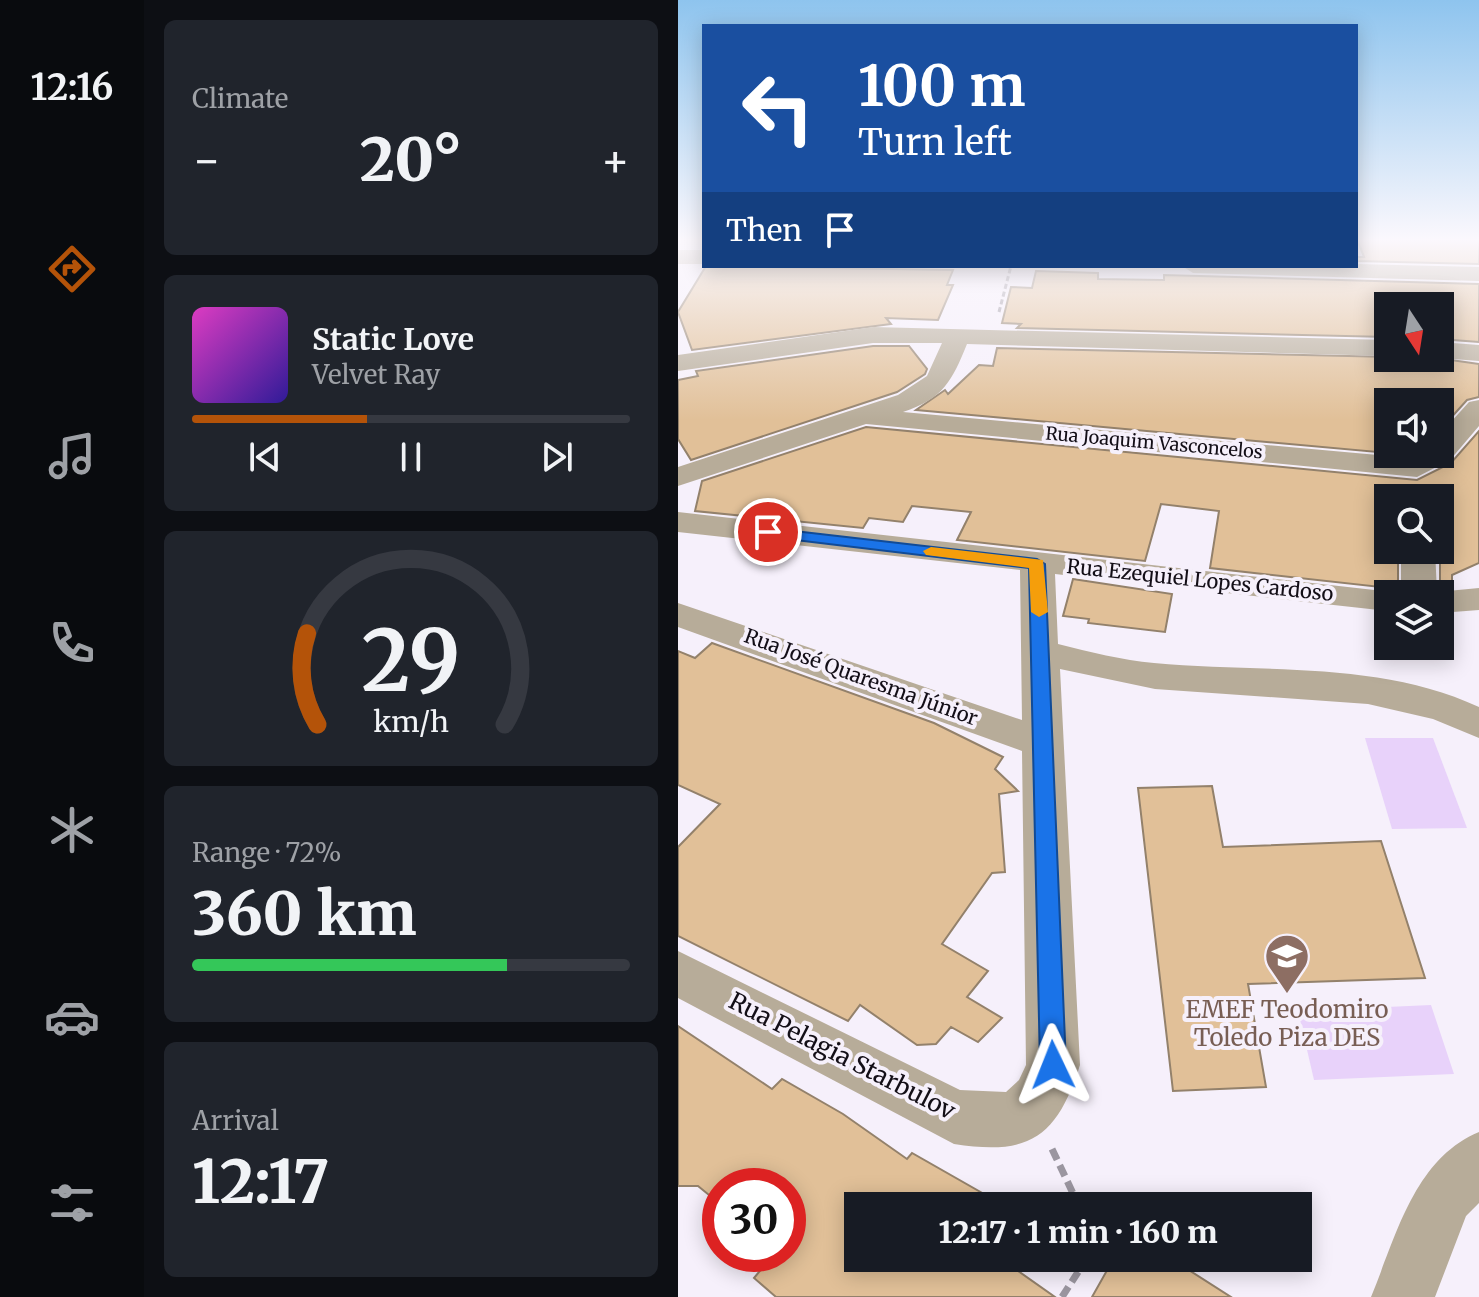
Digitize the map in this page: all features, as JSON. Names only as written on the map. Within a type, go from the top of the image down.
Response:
[{"type":"street","points":[[678,363],[873,335],[1374,348]]},
{"type":"street","points":[[678,477],[763,446],[864,417],[927,392],[939,380],[958,336]]},
{"type":"street","points":[[1454,351],[1479,353]]},
{"type":"street","name":"Rua Joaquim Vasconcelos","points":[[1454,437],[1479,408]]},
{"type":"street","name":"Rua Joaquim Vasconcelos","points":[[864,417],[1374,463]]},
{"type":"street","name":"Rua Ezequiel Lopes Cardoso","points":[[678,522],[1037,564],[1374,599]]},
{"type":"street","points":[[1033,1108],[1047,1087],[1053,1065],[1037,564]]},
{"type":"street","points":[[1454,601],[1479,599]]},
{"type":"street","name":"Rua José Quaresma Júnior","points":[[678,614],[1044,743]]},
{"type":"street","points":[[1041,652],[1152,676],[1358,690],[1416,699],[1448,708],[1479,724]]},
{"type":"street","name":"Rua Pelagia Starbulov","points":[[678,973],[954,1117],[984,1122],[1013,1121],[1033,1108]]},
{"type":"street","points":[[1403,1297],[1444,1196],[1479,1161]]},
{"type":"path","points":[[992,337],[1002,300]]},
{"type":"path","points":[[1033,1108],[1072,1192]]},
{"type":"path","points":[[1062,1297],[1078,1272]]},
{"type":"shaded area","points":[[1365,738],[1433,738],[1467,828],[1392,829]]},
{"type":"shaded area","points":[[1431,1005],[1454,1074],[1314,1080],[1298,1011]]},
{"type":"building","points":[[686,300],[947,300],[938,320],[886,318],[891,324],[692,350],[678,312]]},
{"type":"building","points":[[1008,300],[1374,300],[1374,337],[1017,328],[1021,324],[1002,323]]},
{"type":"building","points":[[1454,300],[1479,300],[1479,342],[1454,340]]},
{"type":"building","points":[[873,346],[909,346],[927,369],[925,374],[897,392],[691,460],[678,439],[678,380],[698,376],[696,371]]},
{"type":"building","points":[[997,348],[1374,357],[1374,372],[1454,372],[1454,360],[1479,364],[1479,397],[1467,400],[1454,414],[1454,388],[1374,388],[1374,452],[916,410],[945,390],[948,394],[979,365],[993,366]]},
{"type":"building","points":[[866,427],[1417,480],[1441,468],[1454,468],[1454,460],[1479,431],[1479,563],[1452,575],[1452,580],[1440,580],[1440,564],[1454,564],[1454,484],[1374,484],[1374,564],[1398,564],[1398,580],[1374,580],[1374,586],[1210,568],[1219,511],[1161,504],[1145,561],[957,540],[971,512],[912,506],[903,522],[869,518],[863,528],[695,511],[702,481]]},
{"type":"building","points":[[1073,579],[1172,594],[1165,632],[1088,623],[1089,619],[1063,616]]},
{"type":"building","points":[[712,643],[934,723],[1003,757],[995,769],[1018,791],[999,794],[1005,872],[992,873],[942,944],[988,971],[967,997],[1002,1018],[978,1042],[951,1027],[936,1044],[917,1045],[860,1005],[848,1021],[678,936],[678,847],[720,804],[678,785],[678,651],[695,658]]},
{"type":"building","points":[[1212,786],[1223,847],[1381,841],[1425,978],[1248,984],[1266,1087],[1173,1091],[1138,788]]},
{"type":"building","points":[[678,1026],[772,1089],[782,1079],[843,1114],[907,1159],[912,1153],[980,1192],[844,1192],[844,1272],[1020,1272],[1055,1297],[776,1297],[754,1278],[759,1272],[806,1272],[806,1168],[702,1168],[702,1189],[698,1186],[678,1186]]},
{"type":"building","points":[[1106,1272],[1192,1272],[1231,1297],[1092,1297]]},
{"type":"slow traffic","points":[[931,551],[1037,564],[1039,612]]},
{"type":"place","name":"EMEF Teodomiro Toledo Piza DES","points":[[1287,995]]},
{"type":"route","points":[[768,532],[1037,564],[1053,1065]]}]
